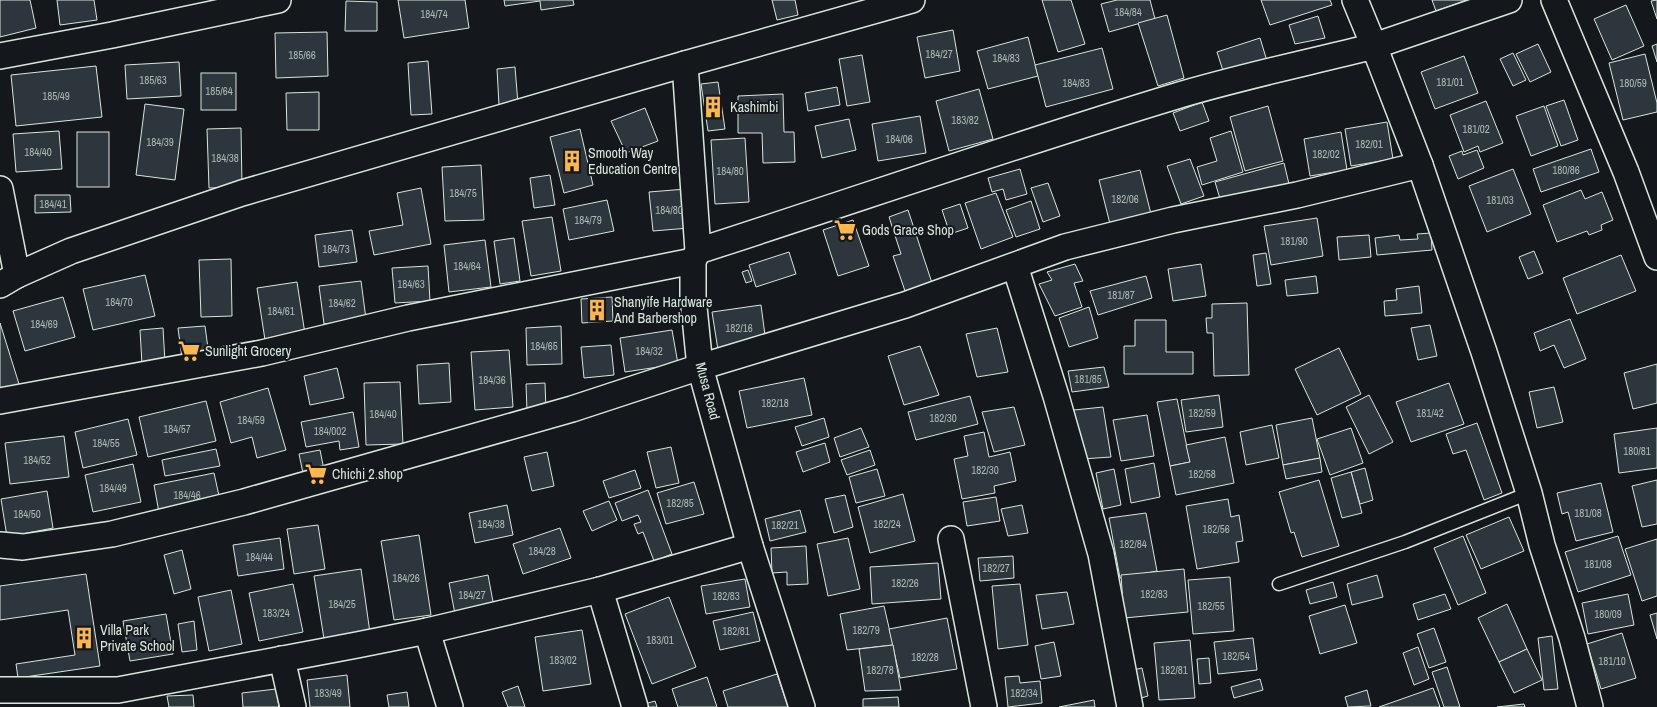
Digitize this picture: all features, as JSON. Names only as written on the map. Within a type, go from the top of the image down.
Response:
[{"type":"street","points":[[0,56],[112,35],[278,0]]},
{"type":"street","points":[[0,189],[8,280],[71,250],[242,193],[912,0]]},
{"type":"street","points":[[1354,0],[1420,165],[1484,352],[1572,638],[1590,707]]},
{"type":"street","points":[[0,401],[262,353],[408,318],[696,256],[991,154],[1175,97],[1374,46],[1509,0]]},
{"type":"street","points":[[1554,0],[1626,172],[1657,257]]},
{"type":"street","name":"Musa Road","points":[[685,64],[696,256],[693,297],[700,367],[750,546],[802,707]]},
{"type":"street","points":[[0,545],[23,547],[112,534],[244,502],[572,409],[700,367],[905,305],[1065,247],[1173,220],[1297,195],[1420,165]]},
{"type":"street","points":[[1015,266],[1078,470],[1101,554],[1130,707]]},
{"type":"street","points":[[951,539],[984,707]]},
{"type":"street","points":[[0,690],[120,698],[282,659],[427,631],[600,590],[750,546]]},
{"type":"street","points":[[600,590],[635,707]]},
{"type":"street","points":[[427,631],[450,707]]},
{"type":"street","points":[[282,659],[293,707]]},
{"type":"lane","points":[[1280,584],[1405,542],[1529,494]]},
{"type":"building","points":[[0,0],[30,0],[36,28],[0,37]]},
{"type":"building","points":[[57,0],[94,0],[97,20],[60,25]]},
{"type":"building","points":[[398,0],[465,0],[469,28],[404,38]]},
{"type":"building","points":[[504,0],[573,0],[574,5],[541,10],[540,1],[505,6]]},
{"type":"building","points":[[772,0],[795,0],[798,15],[777,20]]},
{"type":"building","points":[[1042,0],[1071,0],[1085,44],[1058,52]]},
{"type":"building","points":[[1117,0],[1150,0],[1155,19],[1109,32],[1101,4]]},
{"type":"building","points":[[1261,0],[1330,0],[1332,5],[1270,25]]},
{"type":"building","points":[[1432,0],[1467,0],[1436,11]]},
{"type":"building","points":[[1657,0],[1657,19],[1651,1]]},
{"type":"building","points":[[346,1],[377,2],[377,31],[345,31]]},
{"type":"building","points":[[1626,5],[1644,46],[1612,60],[1594,19]]},
{"type":"building","points":[[1167,15],[1184,78],[1158,86],[1138,23]]},
{"type":"building","points":[[1318,16],[1325,38],[1295,44],[1289,25]]},
{"type":"building","points":[[953,30],[960,71],[925,78],[917,37]]},
{"type":"building","points":[[327,32],[328,76],[276,78],[275,33]]},
{"type":"building","points":[[1028,37],[1038,76],[988,89],[977,51]]},
{"type":"building","points":[[1260,38],[1267,61],[1224,74],[1217,52]]},
{"type":"building","points":[[1538,44],[1551,72],[1530,82],[1516,54]]},
{"type":"building","points":[[1657,44],[1657,62],[1652,46]]},
{"type":"building","points":[[1102,48],[1113,89],[1046,107],[1035,65]]},
{"type":"building","points":[[1513,53],[1526,80],[1513,86],[1500,59]]},
{"type":"building","points":[[1645,54],[1657,103],[1657,112],[1623,120],[1609,63]]},
{"type":"building","points":[[862,55],[870,102],[847,106],[839,59]]},
{"type":"building","points":[[1464,56],[1478,93],[1435,109],[1421,72]]},
{"type":"building","points":[[428,61],[432,114],[411,115],[408,63]]},
{"type":"building","points":[[179,62],[181,96],[127,99],[125,65]]},
{"type":"building","points":[[96,66],[102,117],[16,126],[11,75]]},
{"type":"building","points":[[515,67],[518,104],[499,105],[497,69]]},
{"type":"building","points":[[201,73],[236,73],[236,110],[201,110]]},
{"type":"building","name":"Kashimbi","points":[[718,82],[725,129],[708,131],[701,84]]},
{"type":"building","points":[[837,87],[840,105],[808,111],[805,93]]},
{"type":"building","points":[[979,89],[993,139],[949,151],[936,101]]},
{"type":"building","points":[[319,92],[319,130],[287,130],[286,93]]},
{"type":"building","points":[[783,94],[784,132],[794,132],[795,162],[763,163],[762,133],[738,133],[738,96]]},
{"type":"building","points":[[1564,100],[1578,140],[1561,146],[1546,106]]},
{"type":"building","points":[[1486,101],[1503,143],[1480,152],[1478,146],[1464,152],[1450,115]]},
{"type":"building","points":[[1202,102],[1209,121],[1180,131],[1173,113]]},
{"type":"building","points":[[145,104],[184,109],[175,180],[136,175]]},
{"type":"building","points":[[1268,106],[1283,161],[1245,171],[1230,117]]},
{"type":"building","points":[[1544,106],[1558,146],[1531,156],[1516,116]]},
{"type":"building","points":[[645,108],[658,141],[626,153],[611,121]]},
{"type":"building","points":[[920,116],[926,153],[878,161],[872,124]]},
{"type":"building","points":[[849,119],[856,150],[822,158],[815,126]]},
{"type":"building","points":[[1387,122],[1393,159],[1351,166],[1345,129]]},
{"type":"building","points":[[241,128],[242,187],[209,188],[207,129]]},
{"type":"building","name":"Smooth Way Education Centre","points":[[580,129],[593,185],[564,193],[550,137]]},
{"type":"building","points":[[59,131],[62,169],[16,172],[13,134]]},
{"type":"building","points":[[1231,131],[1243,172],[1202,185],[1197,167],[1217,161],[1210,138]]},
{"type":"building","points":[[77,132],[109,132],[109,187],[77,187]]},
{"type":"building","points":[[1341,132],[1347,170],[1310,176],[1304,139]]},
{"type":"building","points":[[745,138],[749,202],[715,204],[711,140]]},
{"type":"building","points":[[1591,149],[1599,172],[1541,192],[1533,169]]},
{"type":"building","points":[[1477,150],[1484,168],[1458,179],[1449,156],[1462,151],[1463,155]]},
{"type":"building","points":[[1190,159],[1204,196],[1181,204],[1167,166]]},
{"type":"building","points":[[1284,163],[1289,184],[1221,202],[1215,182]]},
{"type":"building","points":[[481,165],[484,220],[445,221],[442,167]]},
{"type":"building","points":[[1020,169],[1027,194],[1006,200],[1003,189],[992,192],[988,178]]},
{"type":"building","points":[[1513,169],[1531,214],[1487,232],[1469,186]]},
{"type":"building","points":[[1140,170],[1152,218],[1111,228],[1099,180]]},
{"type":"building","name":"Smooth Way Education Centre","points":[[550,175],[555,205],[534,208],[530,178]]},
{"type":"building","points":[[1048,183],[1060,216],[1043,222],[1031,188]]},
{"type":"building","points":[[421,188],[431,244],[374,255],[369,231],[403,225],[397,193]]},
{"type":"building","points":[[686,189],[689,228],[653,231],[649,192]]},
{"type":"building","points":[[1581,190],[1585,199],[1602,192],[1613,220],[1601,225],[1602,230],[1589,235],[1587,231],[1557,242],[1543,205]]},
{"type":"building","points":[[996,193],[1013,237],[981,249],[965,203]]},
{"type":"building","points":[[35,195],[70,195],[71,212],[35,213]]},
{"type":"building","name":"Smooth Way Education Centre","points":[[607,200],[614,231],[569,240],[563,209]]},
{"type":"building","points":[[1031,201],[1040,229],[1016,237],[1006,210]]},
{"type":"building","points":[[960,204],[968,228],[950,234],[942,210]]},
{"type":"building","points":[[908,210],[933,286],[906,294],[893,256],[901,254],[889,217]]},
{"type":"building","points":[[552,217],[561,271],[531,276],[522,221]]},
{"type":"building","points":[[1317,218],[1323,256],[1271,265],[1264,226]]},
{"type":"building","points":[[853,220],[869,266],[838,276],[823,230]]},
{"type":"building","points":[[352,230],[357,262],[319,267],[315,235]]},
{"type":"building","points":[[1431,233],[1432,250],[1377,255],[1375,238],[1399,235],[1400,240],[1418,239],[1417,234]]},
{"type":"building","points":[[1369,235],[1371,257],[1339,260],[1337,237]]},
{"type":"building","points":[[514,238],[520,281],[500,284],[494,241]]},
{"type":"building","points":[[485,240],[491,287],[449,292],[444,245]]},
{"type":"building","points":[[1534,251],[1543,273],[1528,279],[1519,257]]},
{"type":"building","points":[[789,252],[796,274],[756,287],[749,265]]},
{"type":"building","points":[[1266,253],[1271,284],[1257,286],[1253,255]]},
{"type":"building","points":[[1621,255],[1636,291],[1577,314],[1563,278]]},
{"type":"building","points":[[231,259],[232,316],[201,317],[199,260]]},
{"type":"building","points":[[1075,264],[1083,281],[1074,283],[1082,307],[1055,316],[1039,284],[1052,280],[1047,272]]},
{"type":"building","points":[[1201,264],[1206,296],[1173,301],[1168,269]]},
{"type":"building","points":[[428,266],[430,301],[395,303],[392,268]]},
{"type":"building","points":[[748,270],[752,281],[746,283],[742,272]]},
{"type":"building","points":[[145,275],[155,316],[93,330],[83,289]]},
{"type":"building","points":[[1146,276],[1152,298],[1098,315],[1090,291]]},
{"type":"building","points":[[1316,276],[1318,293],[1287,296],[1285,280]]},
{"type":"building","points":[[361,281],[366,319],[324,324],[319,286]]},
{"type":"building","points":[[297,282],[305,334],[265,340],[257,288]]},
{"type":"building","points":[[1419,286],[1422,313],[1385,316],[1384,301],[1397,300],[1396,289]]},
{"type":"building","points":[[63,297],[75,337],[25,351],[13,311]]},
{"type":"building","name":"Shanyife Hardware And Barbershop","points":[[612,297],[613,321],[582,323],[581,299]]},
{"type":"building","points":[[1247,303],[1249,375],[1214,376],[1213,333],[1207,333],[1206,318],[1212,318],[1212,304]]},
{"type":"building","points":[[761,305],[766,343],[718,350],[712,312]]},
{"type":"building","points":[[1089,307],[1098,338],[1069,347],[1059,318]]},
{"type":"building","points":[[1570,319],[1586,359],[1564,368],[1554,345],[1540,351],[1534,333]]},
{"type":"building","points":[[1135,320],[1166,320],[1166,352],[1193,352],[1193,374],[1124,374],[1124,346],[1135,346]]},
{"type":"building","points":[[0,323],[19,384],[0,390]]},
{"type":"building","points":[[1430,325],[1437,356],[1418,360],[1411,328]]},
{"type":"building","points":[[205,326],[209,356],[182,358],[178,328]]},
{"type":"building","points":[[561,326],[562,364],[527,365],[526,328]]},
{"type":"building","points":[[163,328],[165,362],[142,364],[140,330]]},
{"type":"building","points":[[997,328],[1008,372],[977,377],[966,334]]},
{"type":"building","points":[[672,330],[678,364],[625,372],[620,338]]},
{"type":"building","points":[[611,345],[614,375],[584,378],[581,347]]},
{"type":"building","points":[[920,346],[939,395],[904,405],[888,356]]},
{"type":"building","points":[[1339,348],[1361,394],[1317,415],[1295,369]]},
{"type":"building","points":[[509,350],[513,407],[475,410],[471,352]]},
{"type":"building","points":[[449,363],[451,402],[419,404],[417,365]]},
{"type":"building","points":[[1657,364],[1657,403],[1633,409],[1624,373]]},
{"type":"building","points":[[1104,367],[1109,387],[1072,392],[1068,371]]},
{"type":"building","points":[[337,368],[344,398],[310,405],[304,376]]},
{"type":"building","points":[[804,378],[812,415],[747,428],[739,391]]},
{"type":"building","points":[[400,382],[403,444],[366,445],[364,383]]},
{"type":"building","points":[[545,383],[546,410],[527,411],[526,384]]},
{"type":"building","points":[[1449,383],[1464,424],[1411,442],[1396,402]]},
{"type":"building","points":[[1554,387],[1563,422],[1537,428],[1529,392]]},
{"type":"building","points":[[268,388],[286,450],[257,458],[252,437],[231,443],[220,402]]},
{"type":"building","points":[[1219,395],[1223,427],[1186,432],[1181,400]]},
{"type":"building","points":[[1369,395],[1393,442],[1369,454],[1346,407]]},
{"type":"building","points":[[970,396],[978,424],[916,440],[908,412]]},
{"type":"building","points":[[1177,399],[1190,462],[1170,466],[1157,402]]},
{"type":"building","points":[[206,401],[216,441],[148,457],[139,417]]},
{"type":"building","points":[[1014,407],[1025,445],[994,452],[982,412]]},
{"type":"building","points":[[1103,407],[1111,457],[1082,459],[1074,410]]},
{"type":"building","points":[[353,412],[359,447],[340,450],[339,441],[306,447],[301,422]]},
{"type":"building","points":[[1147,415],[1154,456],[1121,461],[1113,420]]},
{"type":"building","points":[[824,418],[829,437],[802,446],[795,427]]},
{"type":"building","points":[[1312,418],[1320,458],[1283,465],[1276,425]]},
{"type":"building","points":[[128,419],[137,455],[83,468],[75,432]]},
{"type":"building","points":[[1477,423],[1502,493],[1484,500],[1466,450],[1453,454],[1446,434]]},
{"type":"building","points":[[1272,425],[1279,458],[1246,465],[1240,432]]},
{"type":"building","points":[[861,428],[869,447],[840,457],[834,438]]},
{"type":"building","points":[[1351,428],[1363,463],[1330,475],[1317,439]]},
{"type":"building","points":[[1657,428],[1657,468],[1619,473],[1614,434]]},
{"type":"building","points":[[984,432],[989,457],[1010,452],[1016,481],[994,486],[995,493],[962,499],[954,459],[968,456],[964,436]]},
{"type":"building","points":[[64,436],[69,477],[10,484],[5,443]]},
{"type":"building","points":[[1225,437],[1234,483],[1176,495],[1170,466],[1190,462],[1186,445]]},
{"type":"building","points":[[825,443],[830,462],[803,472],[796,452]]},
{"type":"building","points":[[671,447],[679,483],[656,488],[647,452]]},
{"type":"building","points":[[216,449],[220,466],[165,476],[162,460]]},
{"type":"building","points":[[320,450],[325,475],[304,478],[299,454]]},
{"type":"building","points":[[870,450],[875,465],[847,475],[841,460]]},
{"type":"building","points":[[547,452],[554,486],[532,491],[524,457]]},
{"type":"building","points":[[1320,458],[1322,472],[1286,479],[1283,465]]},
{"type":"building","points":[[1154,463],[1160,497],[1131,503],[1125,469]]},
{"type":"building","points":[[133,464],[141,502],[93,512],[85,475]]},
{"type":"building","points":[[1365,468],[1373,500],[1360,504],[1351,472]]},
{"type":"building","points":[[877,469],[885,496],[856,503],[849,477]]},
{"type":"building","points":[[1114,469],[1121,505],[1103,509],[1096,473]]},
{"type":"building","points":[[635,470],[641,488],[609,498],[603,481]]},
{"type":"building","points":[[1351,472],[1362,513],[1342,518],[1331,478]]},
{"type":"building","points":[[214,473],[221,505],[160,518],[154,485]]},
{"type":"building","points":[[1319,480],[1339,546],[1302,557],[1294,532],[1291,533],[1279,492]]},
{"type":"building","points":[[1657,480],[1657,524],[1642,527],[1632,486]]},
{"type":"building","points":[[694,482],[704,514],[666,524],[657,493]]},
{"type":"building","points":[[1601,483],[1613,532],[1576,541],[1568,512],[1562,514],[1557,493]]},
{"type":"building","points":[[648,490],[672,554],[654,561],[643,532],[638,534],[634,524],[641,522],[638,515],[622,521],[615,503]]},
{"type":"building","points":[[47,491],[53,528],[7,537],[1,499]]},
{"type":"building","points":[[903,494],[915,541],[870,553],[858,507]]},
{"type":"building","points":[[845,495],[853,527],[834,533],[825,499]]},
{"type":"building","points":[[996,497],[1000,521],[967,526],[963,502]]},
{"type":"building","points":[[1228,499],[1231,517],[1239,515],[1243,541],[1236,542],[1239,562],[1197,569],[1186,506]]},
{"type":"building","points":[[609,501],[617,520],[592,531],[583,511]]},
{"type":"building","points":[[507,505],[513,535],[475,543],[469,513]]},
{"type":"building","points":[[1022,505],[1028,533],[1008,536],[1001,509]]},
{"type":"building","points":[[800,510],[806,532],[770,541],[765,519]]},
{"type":"building","points":[[1146,513],[1157,571],[1120,578],[1109,518]]},
{"type":"building","points":[[1509,517],[1524,551],[1481,569],[1466,535]]},
{"type":"building","points":[[318,525],[325,569],[294,574],[287,529]]},
{"type":"building","points":[[560,528],[571,558],[523,574],[513,544]]},
{"type":"building","points":[[419,535],[431,615],[394,620],[381,541]]},
{"type":"building","points":[[1463,536],[1486,593],[1458,605],[1434,548]]},
{"type":"building","points":[[1618,536],[1631,575],[1578,592],[1565,552]]},
{"type":"building","points":[[280,538],[284,569],[238,576],[233,545]]},
{"type":"building","points":[[848,538],[860,589],[828,596],[817,544]]},
{"type":"building","points":[[1657,539],[1657,596],[1642,601],[1625,549]]},
{"type":"building","points":[[806,546],[808,584],[787,585],[787,572],[772,573],[771,548]]},
{"type":"building","points":[[182,550],[191,589],[174,594],[164,555]]},
{"type":"building","points":[[1013,556],[1014,578],[980,581],[978,558]]},
{"type":"building","points":[[938,563],[941,599],[872,604],[870,567]]},
{"type":"building","points":[[361,569],[370,633],[324,639],[314,576]]},
{"type":"building","points":[[1184,569],[1188,612],[1124,618],[1121,575]]},
{"type":"building","name":"Villa Park Private School","points":[[86,574],[100,666],[18,678],[16,664],[75,655],[68,610],[0,620],[0,586]]},
{"type":"building","points":[[488,575],[494,607],[455,614],[449,583]]},
{"type":"building","points":[[1377,575],[1383,597],[1352,605],[1347,584]]},
{"type":"building","points":[[1230,577],[1234,631],[1193,634],[1188,580]]},
{"type":"building","points":[[745,579],[750,607],[706,614],[701,586]]},
{"type":"building","points":[[1333,582],[1337,597],[1310,604],[1306,590]]},
{"type":"building","points":[[293,584],[303,632],[259,641],[249,593]]},
{"type":"building","points":[[1020,584],[1028,645],[998,649],[992,586]]},
{"type":"building","points":[[231,590],[242,644],[209,651],[198,597]]},
{"type":"building","points":[[1067,592],[1074,624],[1042,629],[1036,595]]},
{"type":"building","points":[[1445,594],[1451,609],[1418,620],[1413,604]]},
{"type":"building","points":[[1628,594],[1634,625],[1588,634],[1582,603]]},
{"type":"building","points":[[669,597],[696,667],[652,684],[625,614]]},
{"type":"building","points":[[1507,604],[1527,649],[1499,662],[1478,618]]},
{"type":"building","points":[[1345,605],[1357,643],[1320,654],[1309,616]]},
{"type":"building","points":[[884,606],[893,645],[847,650],[840,614]]},
{"type":"building","points":[[753,612],[760,641],[720,650],[713,621]]},
{"type":"building","points":[[1657,613],[1657,639],[1650,615]]},
{"type":"building","points":[[166,614],[173,654],[130,661],[123,621]]},
{"type":"building","points":[[947,618],[957,669],[900,678],[889,629]]},
{"type":"building","points":[[194,621],[197,650],[182,652],[178,624]]},
{"type":"building","points":[[1434,628],[1446,662],[1429,668],[1417,634]]},
{"type":"building","points":[[582,630],[591,684],[543,691],[535,637]]},
{"type":"building","points":[[1622,633],[1636,678],[1601,689],[1587,644]]},
{"type":"building","points":[[1552,636],[1558,689],[1544,690],[1538,638]]},
{"type":"building","points":[[1253,638],[1257,670],[1218,674],[1214,642]]},
{"type":"building","points":[[1190,640],[1195,698],[1159,700],[1154,643]]},
{"type":"building","points":[[1054,642],[1061,676],[1041,679],[1035,646]]},
{"type":"building","points":[[893,645],[901,690],[865,691],[859,649]]},
{"type":"building","points":[[1418,647],[1429,679],[1414,685],[1403,653]]},
{"type":"building","points":[[1527,649],[1542,680],[1514,693],[1499,662]]},
{"type":"building","points":[[1209,658],[1211,683],[1199,684],[1197,659]]},
{"type":"building","points":[[1447,667],[1460,707],[1444,707],[1432,672]]},
{"type":"building","points":[[1142,668],[1148,696],[1134,700],[1128,671]]},
{"type":"building","points":[[777,674],[788,707],[728,707],[723,691]]},
{"type":"building","points":[[347,675],[350,707],[310,707],[307,680]]},
{"type":"building","points":[[1019,676],[1020,683],[1040,681],[1042,703],[1008,707],[1005,677]]},
{"type":"building","points":[[707,677],[717,707],[678,707],[672,689]]},
{"type":"building","points":[[1260,679],[1263,690],[1234,698],[1231,687]]},
{"type":"building","points":[[518,686],[525,707],[508,707],[502,692]]},
{"type":"building","points":[[1433,688],[1440,707],[1379,707]]},
{"type":"building","points":[[276,689],[279,707],[243,707],[242,693]]},
{"type":"building","points":[[1367,690],[1371,706],[1348,707],[1345,697]]},
{"type":"building","points":[[407,692],[409,707],[389,707],[387,695]]},
{"type":"building","points":[[193,695],[194,707],[169,707],[167,696]]},
{"type":"building","points":[[898,697],[899,707],[863,707],[863,699]]},
{"type":"building","points":[[1094,700],[1095,707],[1059,707]]},
{"type":"building","points":[[655,701],[657,707],[642,707],[641,705]]},
{"type":"building","points":[[1524,704],[1525,707],[1497,707]]},
{"type":"place","name":"Kashimbi","points":[[713,107]]},
{"type":"place","name":"Smooth Way Education Centre","points":[[572,161]]},
{"type":"place","name":"Gods Grace Shop","points":[[845,230]]},
{"type":"place","name":"Shanyife Hardware And Barbershop","points":[[597,310]]},
{"type":"place","name":"Sunlight Grocery","points":[[189,351]]},
{"type":"place","name":"Chichi 2 shop","points":[[316,474]]},
{"type":"place","name":"Villa Park Private School","points":[[84,638]]}]
